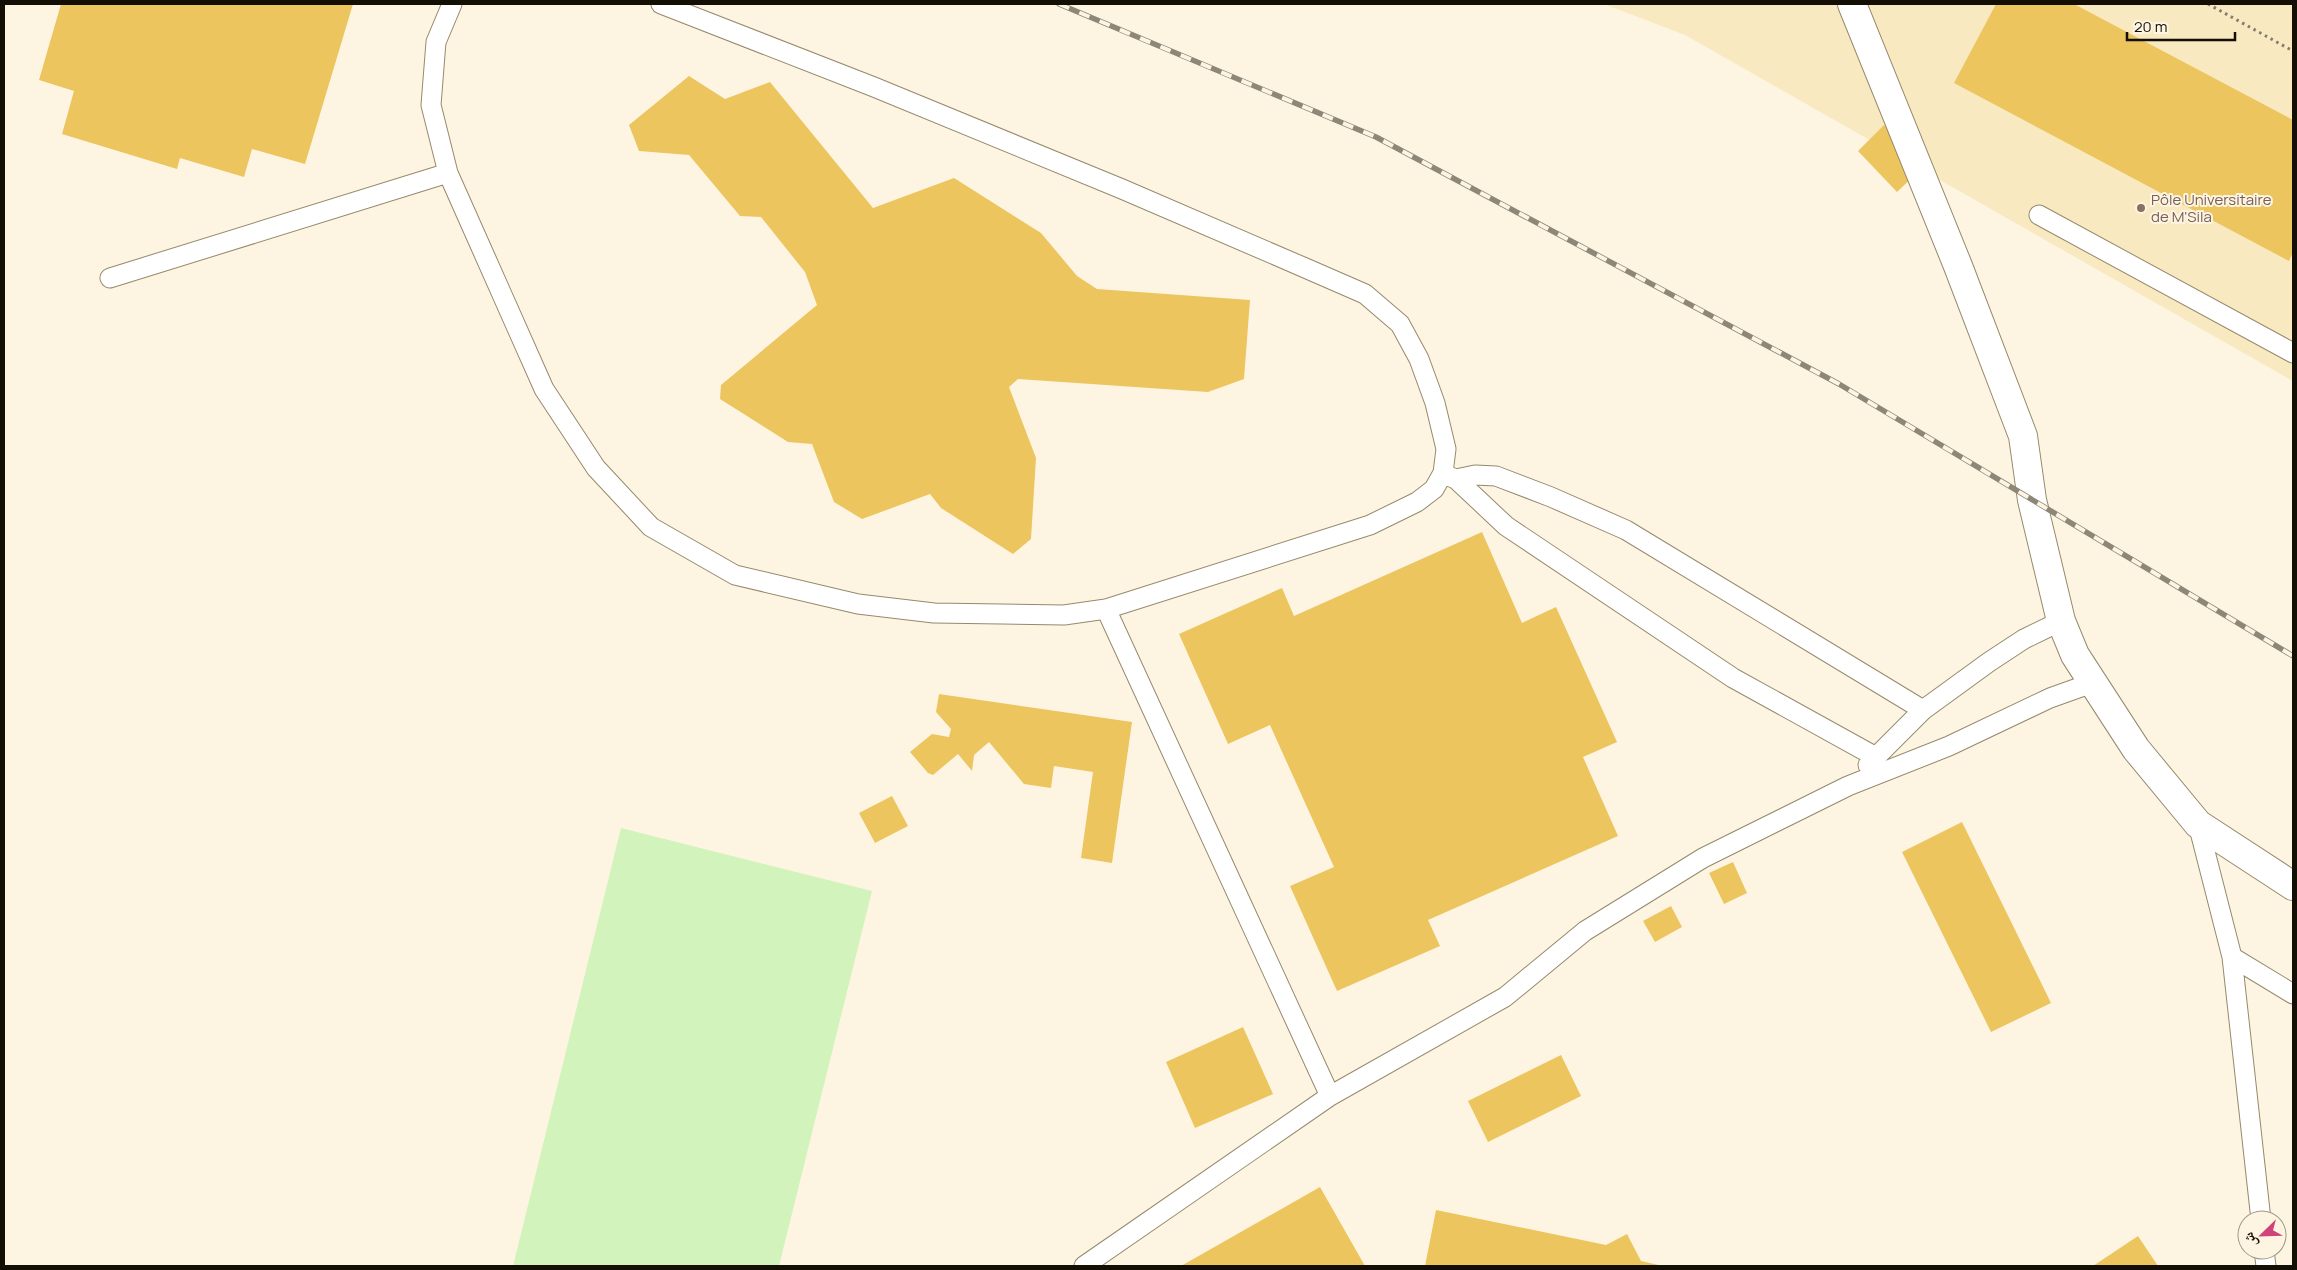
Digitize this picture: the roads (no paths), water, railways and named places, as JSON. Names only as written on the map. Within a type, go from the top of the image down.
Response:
[{"type":"street","points":[[1852,4],[1962,274],[2023,436],[2032,500],[2061,621],[2076,655],[2092,683],[2136,749],[2198,824],[2293,886]]},
{"type":"lane","points":[[452,4],[436,42],[431,105],[448,173],[544,389],[596,468],[651,527],[735,575],[858,604],[934,613],[1064,615],[1106,609],[1370,525],[1417,502],[1449,476],[1496,476],[1552,497],[1626,530],[1923,710]]},
{"type":"lane","points":[[661,4],[874,87],[1122,189],[1365,294],[1400,324],[1419,359],[1435,403],[1446,449],[1449,476],[1506,526],[1733,678],[1876,757]]},
{"type":"lane","points":[[110,278],[448,173]]},
{"type":"lane","points":[[2039,215],[2293,353]]},
{"type":"lane","points":[[1106,609],[1330,1096]]},
{"type":"lane","points":[[1848,786],[1923,710],[2024,639],[2061,621]]},
{"type":"lane","points":[[1084,1266],[1330,1096],[1505,997],[1585,931],[1703,858],[1848,786],[1948,746],[2050,698],[2092,683]]},
{"type":"lane","points":[[2198,824],[2232,957],[2260,1210]]},
{"type":"lane","points":[[2232,957],[2293,994]]},
{"type":"railway","points":[[1059,4],[1376,137],[1839,384],[2293,656]]},
{"type":"place","name":"Pôle Universitaire de M'Sila","points":[[2141,208]]}]
